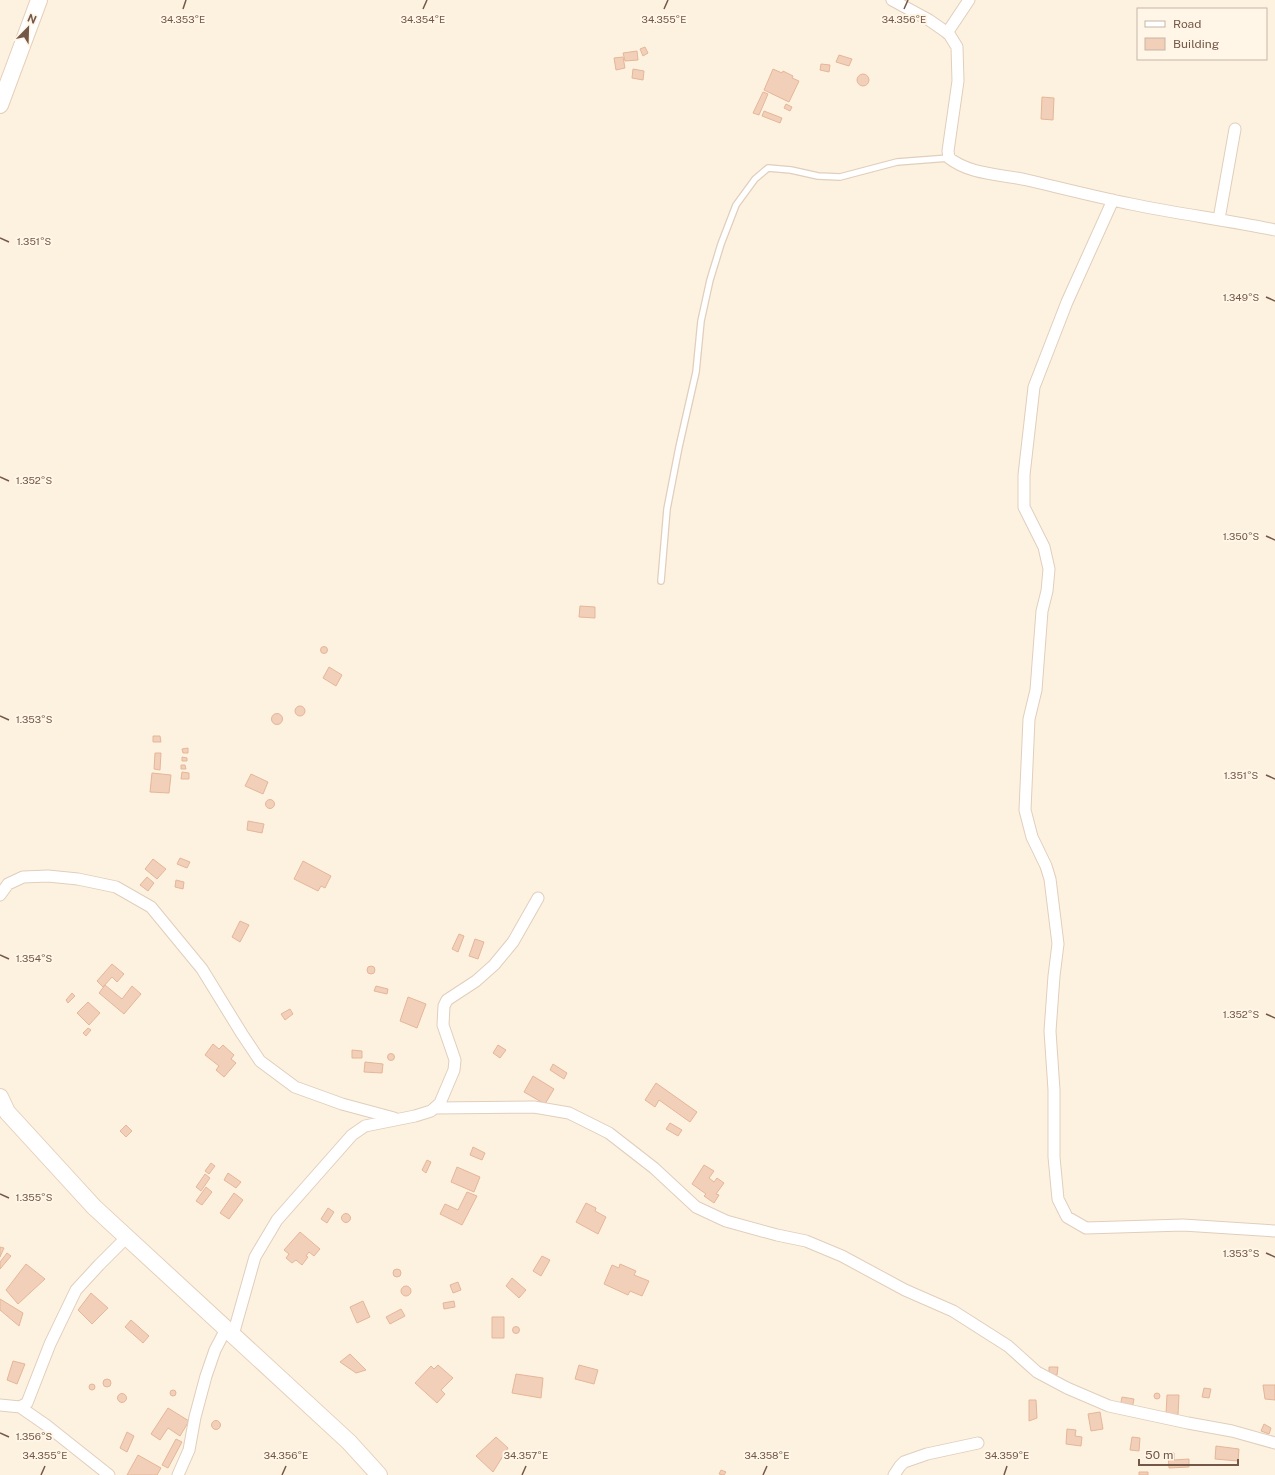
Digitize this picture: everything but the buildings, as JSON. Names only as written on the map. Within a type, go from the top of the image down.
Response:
[{"type":"main road","points":[[0,105],[39,0]]},
{"type":"main road","points":[[0,1097],[7,1112],[7,1119],[94,1207],[349,1442],[379,1475]]},
{"type":"street","points":[[892,0],[929,20],[949,34],[957,47],[958,81],[948,151],[949,158],[958,165],[972,171],[1009,176],[1113,200],[1275,230]]},
{"type":"street","points":[[947,33],[969,0]]},
{"type":"street","points":[[1219,219],[1235,129]]},
{"type":"street","points":[[1113,200],[1067,302],[1034,387],[1024,475],[1024,507],[1044,547],[1049,569],[1047,591],[1042,611],[1036,690],[1029,719],[1025,810],[1032,837],[1050,878],[1058,944],[1050,1031],[1054,1090],[1054,1157],[1058,1199],[1068,1217],[1086,1228],[1183,1225],[1275,1231]]},
{"type":"street","points":[[0,895],[8,884],[23,877],[48,876],[78,878],[116,887],[151,907],[202,969],[260,1061],[295,1087],[342,1104],[397,1119]]},
{"type":"street","points":[[178,1475],[190,1450],[195,1417],[215,1350],[230,1332],[255,1257],[277,1220],[352,1135],[365,1126],[415,1116],[431,1111],[440,1104],[454,1070],[455,1060],[443,1026],[444,1006],[447,1000],[476,981],[494,965],[512,942],[538,898]]},
{"type":"street","points":[[435,1108],[534,1107],[569,1113],[609,1133],[654,1168],[696,1207],[726,1221],[777,1236],[806,1241],[842,1256],[905,1290],[953,1311],[1008,1346],[1037,1372],[1067,1388],[1109,1406],[1232,1431],[1275,1443]]},
{"type":"street","points":[[20,1407],[27,1403],[50,1344],[76,1290],[127,1236]]},
{"type":"street","points":[[0,1405],[20,1407],[109,1475]]},
{"type":"street","points":[[894,1475],[904,1462],[928,1454],[978,1443]]},
{"type":"lane","points":[[661,581],[668,509],[679,447],[696,372],[707,294],[721,244],[736,205],[755,179],[768,168],[791,170],[818,176],[840,177],[897,162],[949,158]]}]
